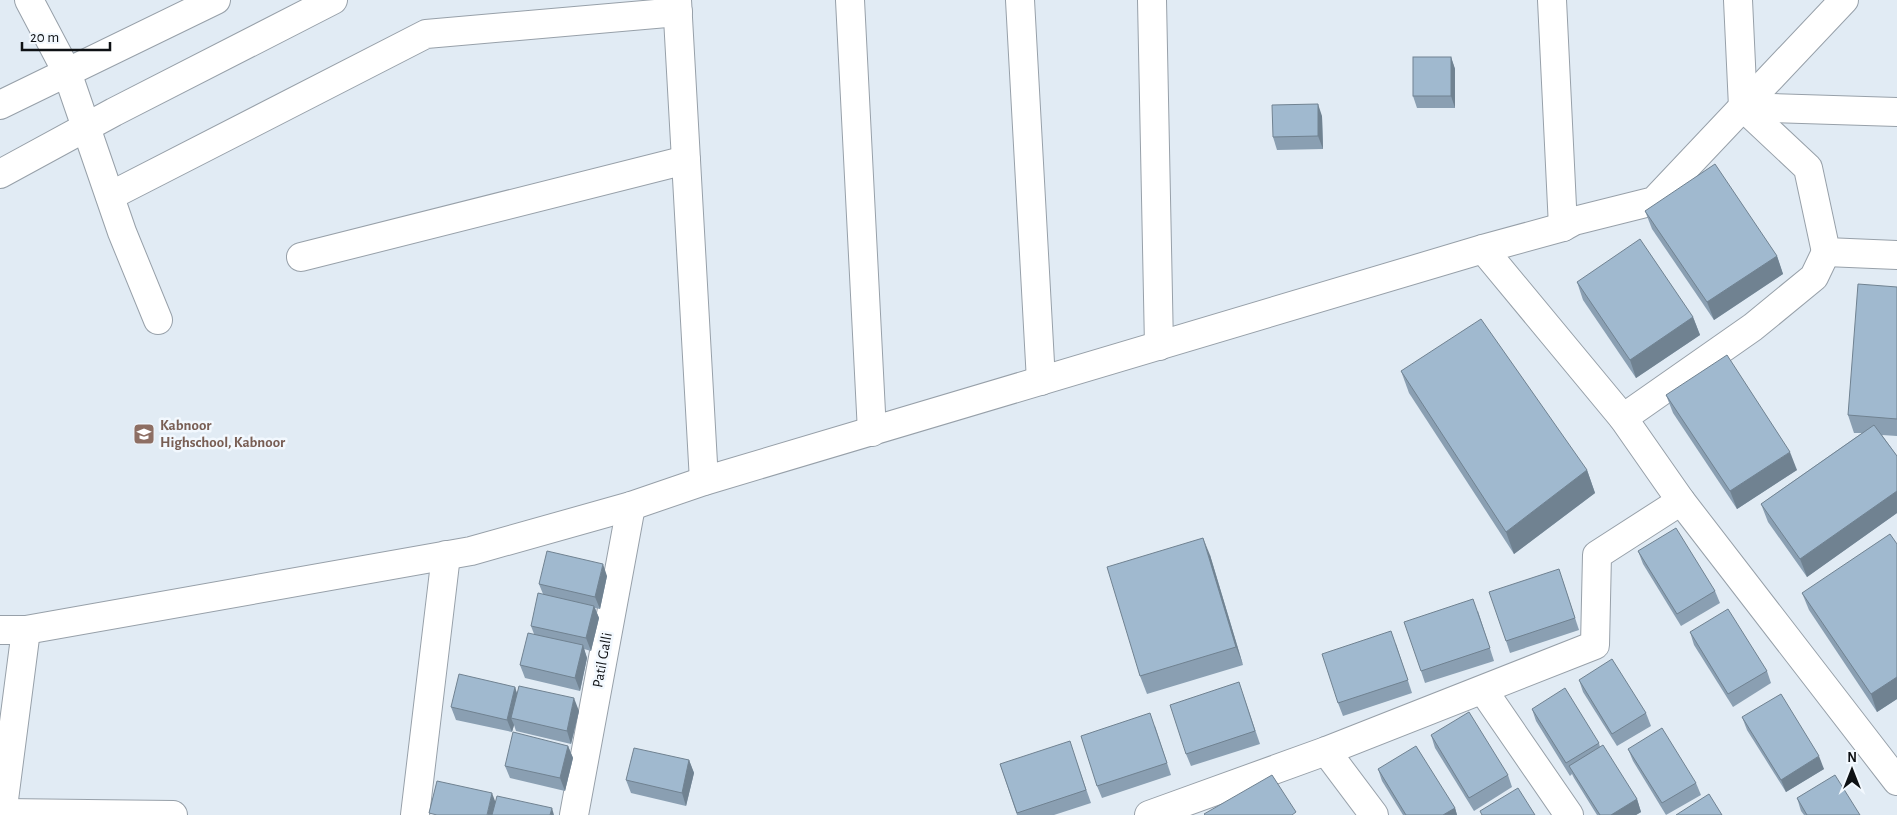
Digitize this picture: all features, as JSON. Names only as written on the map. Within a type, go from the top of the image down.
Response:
[{"type":"street","points":[[29,0],[67,72],[122,232],[158,320]]},
{"type":"street","points":[[0,106],[216,0]]},
{"type":"street","points":[[0,174],[87,126],[333,0]]},
{"type":"street","points":[[850,0],[872,432]]},
{"type":"street","points":[[1020,0],[1041,381]]},
{"type":"street","points":[[1152,0],[1159,346]]},
{"type":"street","points":[[1552,0],[1562,227]]},
{"type":"street","points":[[1623,418],[1753,327],[1814,277],[1826,252],[1808,168],[1743,107],[1738,0]]},
{"type":"street","points":[[173,815],[2,814],[13,630],[471,551],[631,506],[704,481],[1562,227],[1574,221],[1654,201],[1844,0]]},
{"type":"street","points":[[110,196],[426,34],[677,6],[704,481]]},
{"type":"street","points":[[1743,107],[1897,112]]},
{"type":"street","points":[[301,257],[686,160]]},
{"type":"street","points":[[1483,249],[1623,418],[1681,501],[1897,780]]},
{"type":"street","points":[[1826,252],[1897,254]]},
{"type":"street","points":[[1149,815],[1326,751],[1595,644],[1597,555],[1681,501]]},
{"type":"street","name":"Patil Galli","points":[[574,815],[631,506]]},
{"type":"street","points":[[415,815],[446,555]]},
{"type":"street","points":[[1483,690],[1568,815]]},
{"type":"street","points":[[1326,751],[1374,815]]},
{"type":"building","points":[[1413,57],[1451,57],[1451,96],[1413,96]]},
{"type":"building","points":[[1318,104],[1318,136],[1273,137],[1272,105]]},
{"type":"building","points":[[1715,164],[1777,256],[1707,302],[1645,211]]},
{"type":"building","points":[[1640,239],[1693,317],[1630,360],[1577,282]]},
{"type":"building","points":[[1858,284],[1897,287],[1897,419],[1848,415]]},
{"type":"building","points":[[1481,319],[1587,470],[1506,532],[1401,371]]},
{"type":"building","points":[[1727,355],[1790,452],[1730,491],[1666,395]]},
{"type":"building","points":[[1874,425],[1897,456],[1897,491],[1800,559],[1761,504]]},
{"type":"building","points":[[1676,528],[1715,591],[1677,614],[1638,551]]},
{"type":"building","points":[[1890,534],[1897,544],[1897,677],[1871,694],[1802,593]]},
{"type":"building","points":[[1203,538],[1236,647],[1140,676],[1107,567]]},
{"type":"building","points":[[547,551],[603,564],[595,597],[539,584]]},
{"type":"building","points":[[1559,569],[1575,618],[1506,641],[1489,592]]},
{"type":"building","points":[[538,593],[594,606],[586,638],[531,626]]},
{"type":"building","points":[[1473,599],[1490,648],[1421,671],[1404,622]]},
{"type":"building","points":[[1728,609],[1767,671],[1728,694],[1690,632]]},
{"type":"building","points":[[1391,631],[1408,680],[1338,703],[1322,654]]},
{"type":"building","points":[[528,633],[583,645],[575,678],[520,665]]},
{"type":"building","points":[[1612,659],[1646,713],[1612,734],[1579,680]]},
{"type":"building","points":[[459,674],[515,687],[507,720],[451,707]]},
{"type":"building","points":[[1239,682],[1255,731],[1186,754],[1170,705]]},
{"type":"building","points":[[519,686],[574,698],[567,731],[511,718]]},
{"type":"building","points":[[1565,688],[1599,743],[1566,763],[1532,709]]},
{"type":"building","points":[[1781,694],[1819,756],[1781,780],[1742,717]]},
{"type":"building","points":[[1469,712],[1508,775],[1469,798],[1431,735]]},
{"type":"building","points":[[1150,713],[1167,763],[1097,786],[1081,736]]},
{"type":"building","points":[[1662,728],[1696,783],[1662,803],[1628,749]]},
{"type":"building","points":[[513,732],[568,746],[560,778],[505,766]]},
{"type":"building","points":[[1070,741],[1086,790],[1017,813],[1000,764]]},
{"type":"building","points":[[1603,745],[1637,799],[1611,815],[1600,815],[1569,766]]},
{"type":"building","points":[[1416,746],[1455,808],[1443,815],[1406,815],[1378,769]]},
{"type":"building","points":[[634,748],[689,760],[682,793],[626,780]]},
{"type":"building","points":[[1272,775],[1296,812],[1292,815],[1204,814]]},
{"type":"building","points":[[1835,775],[1860,815],[1807,815],[1797,798]]},
{"type":"building","points":[[437,781],[492,793],[487,815],[437,815],[429,813]]},
{"type":"building","points":[[1518,788],[1535,815],[1482,815],[1480,811]]},
{"type":"building","points":[[1709,794],[1722,815],[1676,815]]},
{"type":"building","points":[[497,796],[552,808],[550,815],[492,815]]},
{"type":"place","name":"Kabnoor Highschool, Kabnoor","points":[[144,434]]}]
